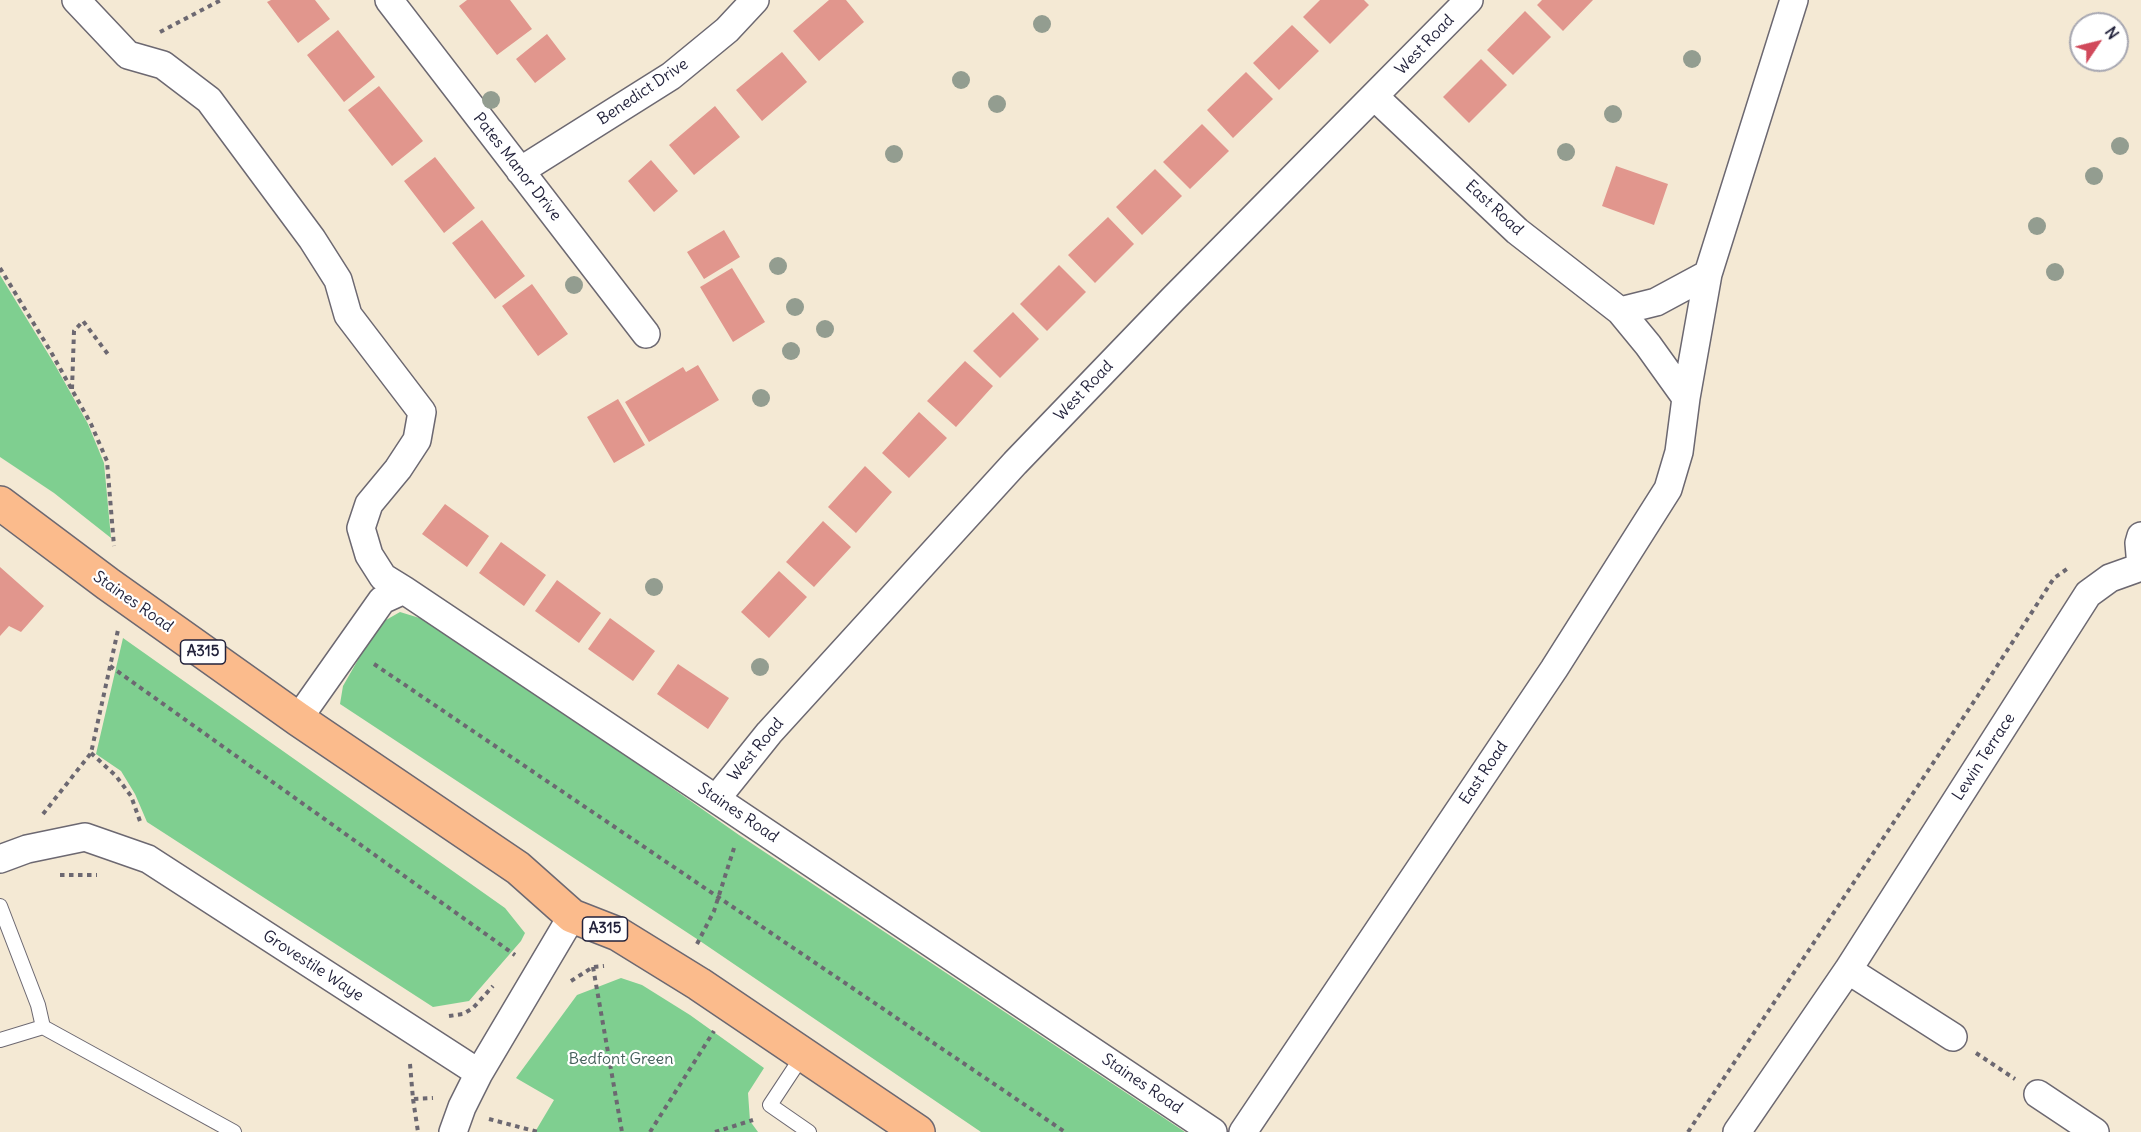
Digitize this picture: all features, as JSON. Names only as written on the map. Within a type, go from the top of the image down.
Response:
[{"type":"main road","name":"Staines Road","points":[[0,503],[108,584],[298,718],[518,868],[572,916],[618,934],[699,984],[906,1129]]},
{"type":"street","points":[[76,0],[124,51]]},
{"type":"street","name":"Pates Manor Drive","points":[[389,0],[646,334]]},
{"type":"street","name":"Benedict Drive","points":[[520,171],[671,76],[727,30],[755,0]]},
{"type":"street","name":"West Road","points":[[716,799],[769,733],[1015,463],[1468,0]]},
{"type":"street","name":"East Road","points":[[1243,1132],[1554,669],[1668,489],[1679,452],[1708,274],[1794,0]]},
{"type":"street","name":"Staines Road","points":[[124,51],[128,55],[163,65],[209,100],[312,239],[338,280],[348,315],[422,412],[417,440],[369,504],[361,528],[369,555],[383,577],[1213,1132]]},
{"type":"street","name":"East Road","points":[[1375,97],[1518,231],[1620,311],[1686,398]]},
{"type":"street","points":[[1620,311],[1656,302],[1708,274]]},
{"type":"street","name":"Lewin Terrace","points":[[1737,1132],[1848,970],[2088,594],[2110,578],[2141,567],[2139,543],[2141,536]]},
{"type":"street","points":[[298,718],[382,600],[404,590]]},
{"type":"street","name":"Grovestile Waye","points":[[0,859],[27,849],[85,837],[148,859],[478,1073]]},
{"type":"street","points":[[453,1132],[478,1073],[572,916]]},
{"type":"street","points":[[1848,970],[1953,1037]]},
{"type":"street","points":[[2038,1094],[2096,1132]]},
{"type":"lane","points":[[0,906],[38,1005],[43,1027]]},
{"type":"lane","points":[[0,1040],[43,1027],[234,1132]]},
{"type":"lane","points":[[803,1055],[770,1105],[809,1132]]},
{"type":"path","points":[[124,51],[220,0]]},
{"type":"path","points":[[0,267],[91,424],[107,461],[114,546]]},
{"type":"path","points":[[72,390],[74,331],[83,321],[110,357]]},
{"type":"path","points":[[1688,1132],[2054,578],[2073,565]]},
{"type":"path","points":[[39,820],[91,753],[119,627]]},
{"type":"path","points":[[349,647],[1065,1132]]},
{"type":"path","points":[[110,666],[518,957],[512,964]]},
{"type":"path","points":[[91,753],[116,776],[131,796],[142,827]]},
{"type":"path","points":[[694,947],[700,940],[714,911],[745,818]]},
{"type":"path","points":[[52,875],[108,875]]},
{"type":"path","points":[[567,987],[573,979],[593,967],[614,964]]},
{"type":"path","points":[[593,967],[622,1132]]},
{"type":"path","points":[[443,1016],[454,1017],[473,1008],[498,979]]},
{"type":"path","points":[[650,1132],[717,1027]]},
{"type":"path","points":[[1953,1037],[2038,1094]]},
{"type":"path","points":[[410,1055],[418,1132]]},
{"type":"path","points":[[413,1099],[439,1097],[436,1106]]},
{"type":"path","points":[[484,1118],[538,1132]]},
{"type":"path","points":[[715,1132],[753,1120]]},
{"type":"green space","points":[[0,275],[88,424],[104,463],[111,538],[54,493],[0,457]]},
{"type":"green space","points":[[400,612],[439,624],[739,835],[1185,1132],[981,1132],[700,941],[340,704],[343,686],[371,637],[386,620]]},
{"type":"green space","points":[[123,638],[505,908],[525,933],[521,941],[469,1001],[433,1007],[147,822],[135,794],[121,771],[96,754]]},
{"type":"green space","name":"Bedfont Green","points":[[621,978],[642,985],[690,1015],[764,1068],[748,1093],[750,1121],[758,1132],[535,1132],[554,1100],[516,1078],[577,995]]},
{"type":"building","points":[[271,0],[315,0],[330,19],[298,43],[267,2]]},
{"type":"building","points":[[467,0],[510,0],[532,29],[497,55],[459,6]]},
{"type":"building","points":[[829,0],[846,0],[864,22],[819,61],[793,31]]},
{"type":"building","points":[[1320,0],[1364,0],[1369,5],[1330,44],[1303,17]]},
{"type":"building","points":[[1542,0],[1593,0],[1563,31],[1537,5]]},
{"type":"building","points":[[1525,11],[1551,37],[1513,75],[1487,50]]},
{"type":"building","points":[[1292,25],[1319,51],[1279,90],[1253,63]]},
{"type":"building","points":[[338,30],[375,77],[344,102],[307,55]]},
{"type":"building","points":[[547,34],[566,59],[535,83],[516,59]]},
{"type":"building","points":[[782,52],[807,82],[762,121],[736,90]]},
{"type":"building","points":[[1481,59],[1507,85],[1469,123],[1443,97]]},
{"type":"building","points":[[1246,72],[1273,99],[1233,138],[1207,110]]},
{"type":"building","points":[[379,86],[423,141],[392,166],[348,110]]},
{"type":"building","points":[[715,106],[740,137],[694,175],[669,145]]},
{"type":"building","points":[[1202,124],[1229,151],[1190,189],[1163,162]]},
{"type":"building","points":[[435,157],[475,208],[444,233],[404,181]]},
{"type":"building","points":[[651,160],[678,191],[654,212],[628,181]]},
{"type":"building","points":[[1616,166],[1668,184],[1654,225],[1602,206]]},
{"type":"building","points":[[1155,169],[1182,196],[1142,235],[1116,207]]},
{"type":"building","points":[[1108,217],[1134,244],[1095,283],[1068,255]]},
{"type":"building","points":[[482,220],[525,276],[495,299],[452,243]]},
{"type":"building","points":[[724,230],[740,257],[704,279],[687,252]]},
{"type":"building","points":[[1059,265],[1086,292],[1047,331],[1020,304]]},
{"type":"building","points":[[732,268],[765,322],[733,342],[700,287]]},
{"type":"building","points":[[532,284],[568,334],[538,356],[502,306]]},
{"type":"building","points":[[1013,312],[1039,339],[1000,378],[973,351]]},
{"type":"building","points":[[965,361],[993,386],[956,427],[927,401]]},
{"type":"building","points":[[698,365],[719,400],[649,442],[625,402],[683,367],[686,372]]},
{"type":"building","points":[[618,399],[645,445],[614,463],[587,417]]},
{"type":"building","points":[[919,412],[947,438],[909,478],[882,453]]},
{"type":"building","points":[[865,466],[892,492],[856,533],[828,507]]},
{"type":"building","points":[[445,504],[489,536],[467,567],[422,534]]},
{"type":"building","points":[[823,521],[851,547],[814,587],[786,562]]},
{"type":"building","points":[[501,542],[546,575],[524,606],[479,573]]},
{"type":"building","points":[[0,567],[44,606],[21,632],[9,626],[0,636]]},
{"type":"building","points":[[779,571],[807,597],[769,638],[741,612]]},
{"type":"building","points":[[557,580],[601,613],[579,643],[535,611]]},
{"type":"building","points":[[610,618],[655,651],[633,681],[588,649]]},
{"type":"building","points":[[678,664],[729,698],[708,729],[657,694]]}]
